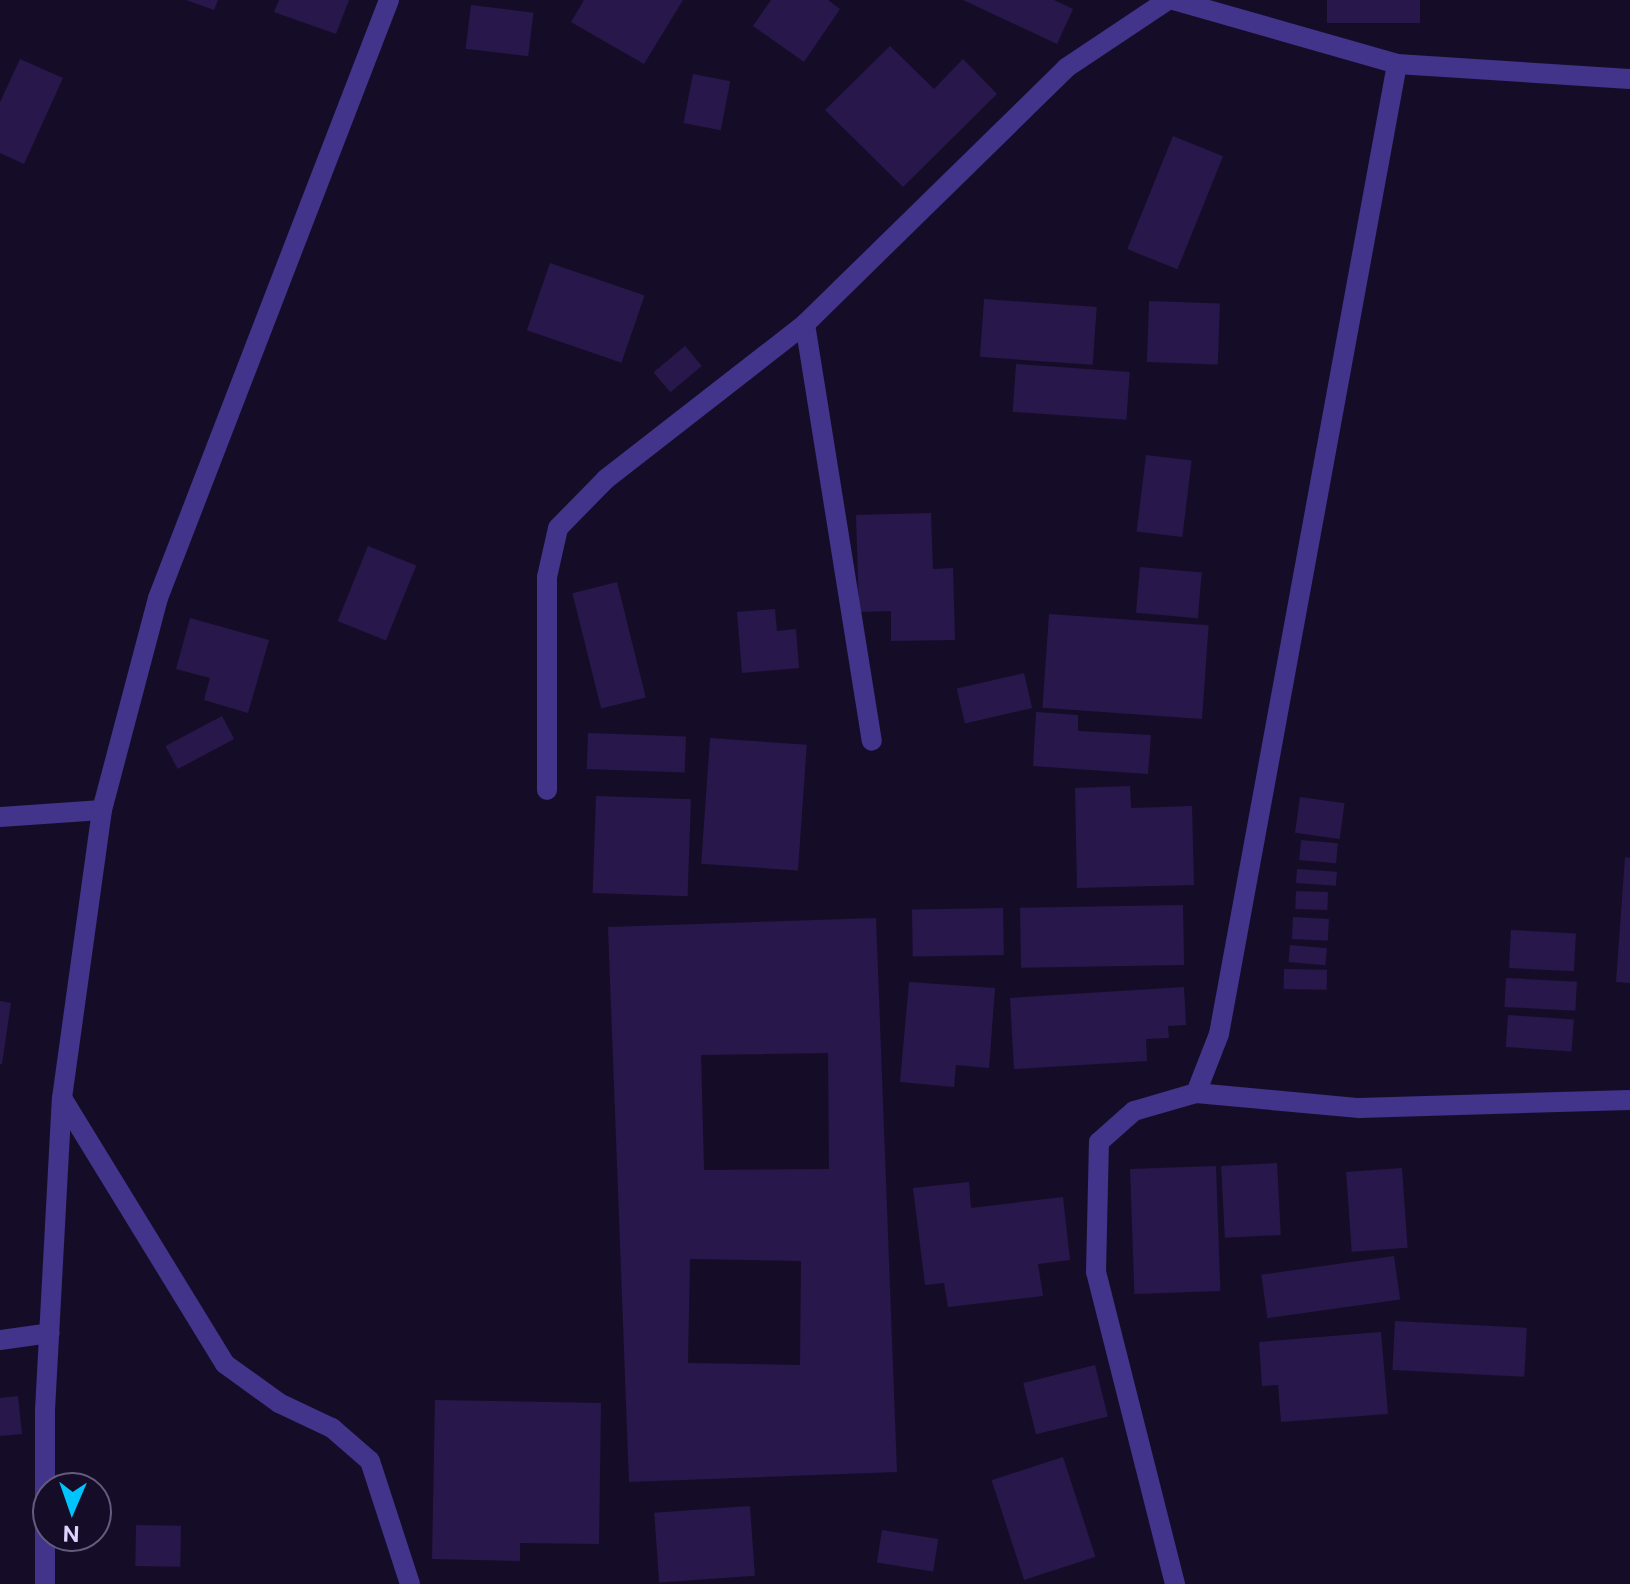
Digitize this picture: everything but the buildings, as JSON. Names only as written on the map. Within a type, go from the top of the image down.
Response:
[{"type":"street","points":[[45,1584],[50,1333],[62,1098],[102,810],[158,598],[389,0]]},
{"type":"street","points":[[547,790],[547,577],[558,528],[606,479],[805,324],[1066,68],[1171,0],[1397,64],[1630,79]]},
{"type":"street","points":[[1196,1093],[1219,1034],[1397,64]]},
{"type":"street","points":[[805,324],[872,741]]},
{"type":"street","points":[[0,817],[102,810]]},
{"type":"street","points":[[1175,1584],[1096,1272],[1093,1205],[1099,1142],[1134,1111],[1196,1093],[1359,1108],[1630,1100]]},
{"type":"street","points":[[62,1098],[225,1364],[279,1403],[332,1428],[370,1461],[410,1584]]},
{"type":"street","points":[[0,1340],[50,1333]]}]
